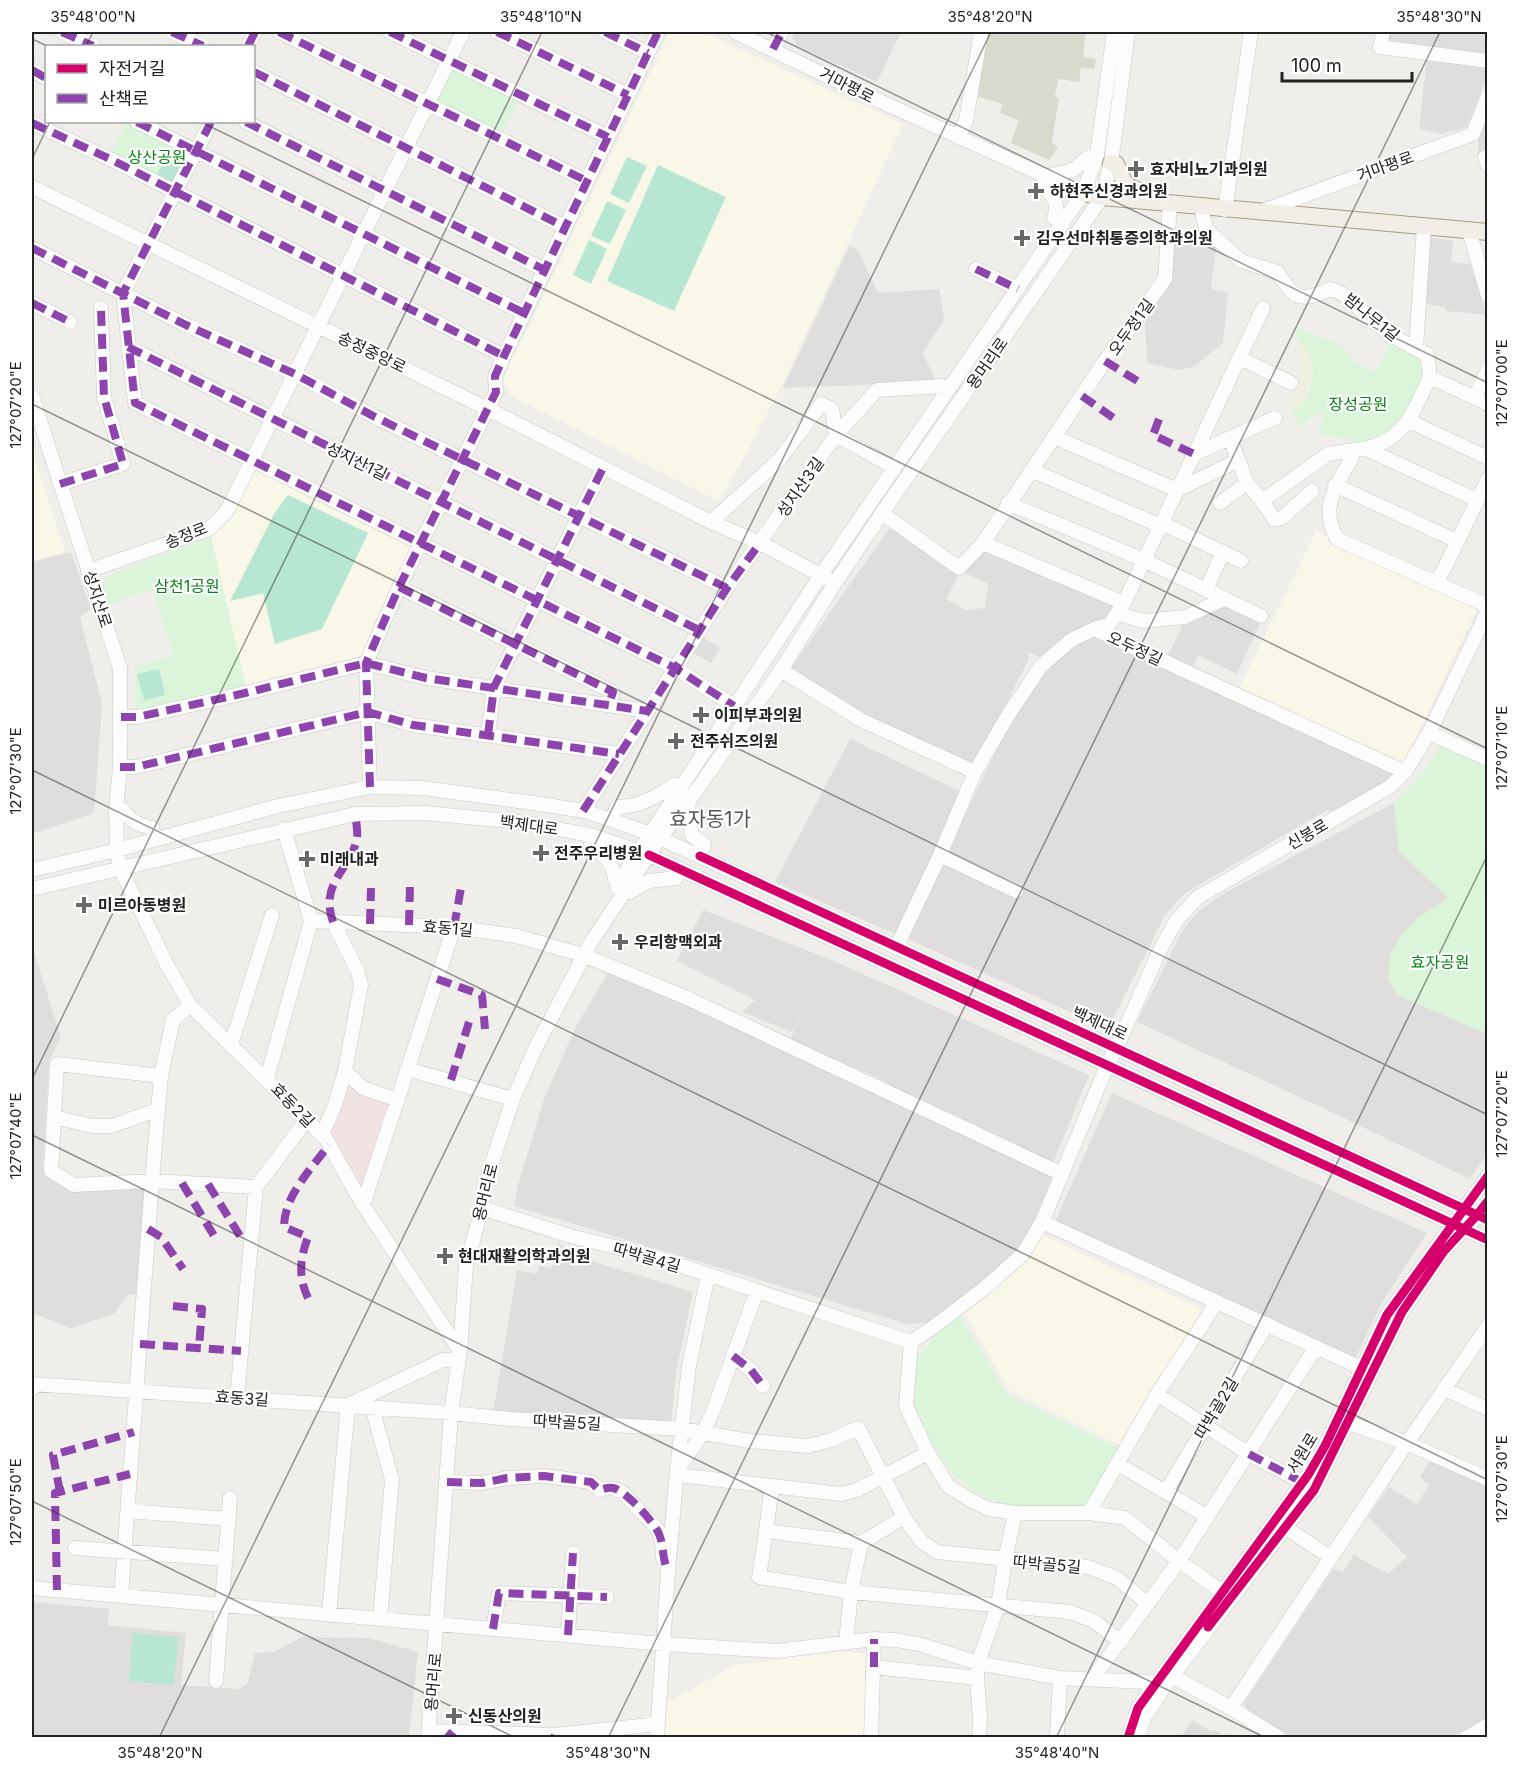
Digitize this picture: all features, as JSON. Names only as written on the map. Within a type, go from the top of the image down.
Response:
[{"type":"main road","points":[[1104,159],[1116,164],[1125,184],[1130,189],[1141,191],[1140,201]]},
{"type":"main road","name":"거마평로","points":[[1083,193],[1225,210],[1488,232]]},
{"type":"street","points":[[62,32],[91,45]]},
{"type":"street","points":[[172,32],[200,45]]},
{"type":"street","points":[[279,32],[587,181]]},
{"type":"street","points":[[390,32],[608,137]]},
{"type":"street","name":"송정로","points":[[88,571],[209,529],[227,511],[463,32]]},
{"type":"street","points":[[497,32],[628,95]]},
{"type":"street","points":[[605,32],[648,52]]},
{"type":"street","points":[[370,787],[366,663],[399,587],[496,392],[495,376],[504,356],[658,32]]},
{"type":"street","name":"거마평로","points":[[735,32],[873,98],[1083,193]]},
{"type":"street","points":[[773,50],[782,32]]},
{"type":"street","points":[[958,137],[966,121],[981,32]]},
{"type":"street","name":"용머리로","points":[[428,1734],[438,1624],[451,1413],[459,1355],[466,1266],[482,1208],[484,1187],[513,1099],[535,1049],[595,935],[600,919],[655,836],[781,670],[882,513],[1102,197],[1114,32]]},
{"type":"street","name":"용머리로","points":[[685,795],[734,706],[821,575],[1063,224],[1104,159],[1128,32]]},
{"type":"street","points":[[1225,210],[1251,32]]},
{"type":"street","points":[[1383,32],[1380,47],[1488,61]]},
{"type":"street","points":[[255,72],[565,227]]},
{"type":"street","name":"거마평로","points":[[1259,212],[1473,134],[1488,96]]},
{"type":"street","points":[[32,123],[504,356]]},
{"type":"street","points":[[139,123],[524,313]]},
{"type":"street","points":[[210,123],[123,293],[135,403],[675,668],[734,706]]},
{"type":"street","points":[[248,123],[545,270]]},
{"type":"street","points":[[1063,224],[1054,218],[1057,211],[1054,198],[1044,187],[1048,176],[1073,170],[1087,158],[1104,159]]},
{"type":"street","name":"송정중앙로","points":[[32,187],[488,409],[711,522],[760,543],[835,583]]},
{"type":"street","name":"오두정1길","points":[[983,543],[1105,361],[1165,279],[1170,203]]},
{"type":"street","name":"밤나무1길","points":[[1201,207],[1206,229],[1241,261],[1278,272],[1290,293],[1299,297],[1314,297],[1330,289],[1341,292],[1394,337],[1427,354],[1430,377]]},
{"type":"street","name":"밤나무1길","points":[[1416,349],[1424,226]]},
{"type":"street","points":[[1469,230],[1488,296]]},
{"type":"street","points":[[38,251],[186,325],[296,374],[375,417],[727,588]]},
{"type":"street","points":[[976,269],[1018,289]]},
{"type":"street","points":[[32,303],[70,322]]},
{"type":"street","points":[[60,484],[123,464],[104,397],[101,308]]},
{"type":"street","points":[[1120,608],[1263,308]]},
{"type":"street","points":[[128,347],[272,419]]},
{"type":"street","points":[[1240,358],[1291,383]]},
{"type":"street","points":[[1474,398],[1488,370]]},
{"type":"street","points":[[1262,501],[1328,454],[1360,450],[1397,435],[1409,421],[1430,377],[1488,404]]},
{"type":"street","name":"용머리로","points":[[877,390],[942,386],[948,390]]},
{"type":"street","name":"성지산3길","points":[[583,811],[727,588],[836,435],[877,390]]},
{"type":"street","name":"성지산로","points":[[32,396],[120,668],[120,767],[116,810],[120,868]]},
{"type":"street","points":[[711,522],[780,459],[821,404],[832,409],[836,435],[895,468]]},
{"type":"street","points":[[1194,454],[1275,418]]},
{"type":"street","name":"성지산1길","points":[[272,419],[699,630]]},
{"type":"street","points":[[1409,421],[1488,458]]},
{"type":"street","points":[[1054,437],[1177,490],[1237,461]]},
{"type":"street","points":[[1230,438],[1247,483],[1274,519],[1282,518],[1312,491]]},
{"type":"street","points":[[1360,450],[1335,485],[1329,509],[1329,524],[1337,539],[1488,608]]},
{"type":"street","points":[[1360,450],[1477,501]]},
{"type":"street","points":[[488,735],[495,687],[603,468]]},
{"type":"street","points":[[1031,470],[1156,524],[1162,523],[1241,561]]},
{"type":"street","points":[[1437,583],[1488,479]]},
{"type":"street","points":[[1220,504],[1247,483]]},
{"type":"street","points":[[1335,485],[1457,541]]},
{"type":"street","points":[[1008,503],[1144,560],[1262,616]]},
{"type":"street","points":[[882,513],[959,568],[983,543],[1144,621],[1185,617],[1224,598]]},
{"type":"street","points":[[1206,590],[1223,552]]},
{"type":"street","points":[[399,587],[613,692],[609,704]]},
{"type":"street","name":"오두정길","points":[[1094,629],[1110,624],[1120,608]]},
{"type":"street","name":"신봉로","points":[[911,1342],[986,1287],[1023,1254],[1042,1222],[1107,1066],[1159,952],[1176,921],[1198,897],[1391,786],[1405,772],[1430,733],[1488,608]]},
{"type":"street","points":[[896,948],[940,855],[975,772],[1030,680],[1041,666],[1071,640],[1094,629]]},
{"type":"street","name":"오두정길","points":[[1094,629],[1405,772]]},
{"type":"street","points":[[121,717],[138,717],[366,663],[426,678],[647,711]]},
{"type":"street","points":[[781,670],[861,720],[975,772]]},
{"type":"street","points":[[120,767],[136,767],[368,712],[413,725],[619,754]]},
{"type":"street","points":[[1430,733],[1484,758],[1488,742]]},
{"type":"street","points":[[612,820],[617,807],[627,807],[651,800],[674,785],[685,795],[692,835],[704,845],[700,856]]},
{"type":"street","name":"백제대로","points":[[32,870],[117,850],[278,806],[370,787],[423,788],[583,811],[655,836],[700,856],[1483,1218]]},
{"type":"street","points":[[116,810],[123,810],[139,825],[152,828],[155,839]]},
{"type":"street","name":"백제대로","points":[[32,889],[355,814],[401,812],[528,823],[594,836],[644,853],[1488,1240]]},
{"type":"street","points":[[267,1078],[311,921],[284,829]]},
{"type":"street","points":[[594,836],[591,844],[603,853],[615,874],[615,879],[630,892],[649,881],[676,878],[681,870]]},
{"type":"street","points":[[940,855],[1016,891]]},
{"type":"street","name":"효동2길","points":[[120,868],[167,964],[190,1005],[267,1078],[322,1135],[363,1205],[459,1355]]},
{"type":"street","points":[[231,1045],[272,915]]},
{"type":"street","name":"효동1길","points":[[311,921],[454,927],[516,936],[583,955]]},
{"type":"street","points":[[322,1135],[335,1105],[345,1071],[362,985],[358,972],[333,922]]},
{"type":"street","points":[[363,1205],[454,927]]},
{"type":"street","points":[[583,955],[685,997],[1062,1174]]},
{"type":"street","points":[[121,1596],[157,1110],[161,1076],[173,1020],[190,1005]]},
{"type":"street","points":[[161,1076],[57,1064],[51,1171],[74,1185],[152,1181],[256,1187]]},
{"type":"street","points":[[407,1069],[513,1099]]},
{"type":"street","points":[[345,1071],[363,1088],[398,1100]]},
{"type":"street","points":[[54,1117],[92,1126],[111,1126],[157,1110]]},
{"type":"street","points":[[237,1398],[256,1187],[307,1119]]},
{"type":"street","name":"서원로","points":[[1227,1594],[1286,1528],[1314,1490],[1392,1308],[1457,1227],[1463,1209],[1488,1176]]},
{"type":"street","name":"서원로","points":[[1457,1227],[1483,1218],[1488,1201]]},
{"type":"street","name":"따박골4길","points":[[482,1208],[570,1236],[649,1255],[911,1342]]},
{"type":"street","points":[[1042,1222],[1367,1370]]},
{"type":"street","points":[[428,1734],[554,1737],[657,1731],[677,1472],[689,1366],[708,1275]]},
{"type":"street","points":[[677,1472],[703,1433],[712,1414],[757,1291]]},
{"type":"street","points":[[1089,1513],[1156,1394],[1217,1302]]},
{"type":"street","name":"따박골2길","points":[[1166,1491],[1267,1324]]},
{"type":"street","points":[[1231,1708],[1330,1557],[1488,1326]]},
{"type":"street","points":[[911,1342],[906,1406],[928,1453],[948,1486],[989,1509],[1015,1513],[1089,1513],[1125,1518],[1179,1561],[1227,1594]]},
{"type":"street","points":[[1093,1678],[1179,1561],[1316,1347]]},
{"type":"street","points":[[329,1615],[348,1405],[443,1360],[459,1355]]},
{"type":"street","points":[[733,1356],[751,1370],[763,1386]]},
{"type":"street","points":[[32,1384],[32,1389]]},
{"type":"street","name":"효동3길","points":[[32,1384],[451,1413]]},
{"type":"street","points":[[1444,1389],[1488,1409]]},
{"type":"street","points":[[1156,1394],[1249,1454],[1298,1480]]},
{"type":"street","points":[[372,1407],[392,1480],[381,1619]]},
{"type":"street","name":"따박골5길","points":[[451,1413],[511,1419],[682,1429],[749,1441],[808,1446],[831,1440],[858,1428],[904,1517],[921,1541],[937,1552],[1088,1567],[1118,1578],[1148,1604]]},
{"type":"street","points":[[1343,1421],[1407,1443],[1484,1477]]},
{"type":"street","name":"서원로","points":[[1128,1737],[1138,1708],[1165,1678],[1227,1594],[1343,1421]]},
{"type":"street","points":[[677,1472],[841,1494],[857,1490],[928,1453]]},
{"type":"street","points":[[1118,1464],[1208,1517]]},
{"type":"street","points":[[447,1482],[482,1483],[507,1478],[544,1476],[591,1482],[599,1490],[612,1488],[623,1492],[654,1523],[663,1547],[664,1562],[668,1571]]},
{"type":"street","points":[[772,1486],[759,1577],[852,1592],[1070,1612],[1094,1621],[1121,1642]]},
{"type":"street","points":[[216,1681],[230,1498]]},
{"type":"street","points":[[128,1511],[229,1519]]},
{"type":"street","points":[[979,1737],[978,1670],[998,1606],[1015,1513]]},
{"type":"street","points":[[766,1531],[861,1543],[904,1517]]},
{"type":"street","points":[[1286,1528],[1330,1557]]},
{"type":"street","points":[[846,1641],[861,1543]]},
{"type":"street","points":[[75,1548],[225,1559]]},
{"type":"street","points":[[568,1635],[573,1553]]},
{"type":"street","points":[[32,1588],[663,1644],[777,1651],[874,1638],[922,1645],[978,1670]]},
{"type":"street","points":[[493,1629],[499,1593],[607,1596]]},
{"type":"street","points":[[871,1737],[874,1638]]},
{"type":"street","points":[[873,1667],[978,1670],[1059,1678],[1165,1678],[1231,1708],[1279,1737]]},
{"type":"street","points":[[1057,1737],[1059,1678]]},
{"type":"street","name":"서원로","points":[[1137,1737],[1165,1678]]},
{"type":"street","points":[[1466,1737],[1488,1725]]},
{"type":"shaded area","points":[[670,32],[703,32],[903,124],[781,387],[718,501],[511,396],[503,380]]},
{"type":"shaded area","points":[[795,32],[901,32],[877,82],[797,46],[792,37]]},
{"type":"shaded area","points":[[983,32],[1086,32],[1083,57],[1096,59],[1094,69],[1081,68],[1079,82],[1058,79],[1055,96],[1059,98],[1052,142],[1058,148],[1049,160],[1011,143],[1019,120],[1000,113],[1003,104],[973,95]]},
{"type":"shaded area","points":[[1387,32],[1487,32],[1487,54],[1386,41]]},
{"type":"shaded area","points":[[1427,57],[1487,63],[1487,76],[1467,127],[1442,134],[1419,129]]},
{"type":"shaded area","points":[[1487,113],[1487,159],[1478,159],[1478,135]]},
{"type":"shaded area","points":[[1172,233],[1208,235],[1217,242],[1211,289],[1228,292],[1223,343],[1195,366],[1179,370],[1147,363],[1145,323],[1168,281]]},
{"type":"shaded area","points":[[1427,237],[1453,241],[1451,262],[1470,264],[1487,315],[1446,311],[1444,307],[1422,303]]},
{"type":"shaded area","points":[[850,245],[858,250],[878,293],[939,289],[944,319],[923,353],[936,382],[783,388]]},
{"type":"shaded area","points":[[32,450],[65,552],[32,561]]},
{"type":"shaded area","points":[[256,469],[414,548],[360,658],[246,687],[211,537],[232,517]]},
{"type":"shaded area","points":[[891,526],[960,570],[947,599],[965,610],[985,608],[988,584],[961,571],[983,546],[1118,604],[1108,621],[1044,658],[1027,652],[1029,659],[974,766],[872,720],[790,669]]},
{"type":"shaded area","points":[[1316,531],[1477,608],[1403,764],[1239,689]]},
{"type":"shaded area","points":[[71,552],[91,609],[80,617],[102,703],[94,813],[32,834],[32,562]]},
{"type":"shaded area","points":[[1225,602],[1262,620],[1237,674],[1198,655],[1191,670],[1404,768],[1381,789],[1336,812],[1327,810],[1185,893],[1165,915],[1108,1029],[908,939],[944,858],[1010,722],[1036,684],[1062,655],[1082,640],[1102,630],[1166,659],[1185,620]]},
{"type":"shaded area","points":[[703,637],[720,648],[711,663],[693,653]]},
{"type":"shaded area","points":[[850,739],[964,793],[898,935],[775,882]]},
{"type":"shaded area","points":[[1394,803],[1399,851],[1447,896],[1443,902],[1418,918],[1388,979],[1398,995],[1487,1034],[1487,1154],[1470,1179],[1137,1022],[1183,929],[1200,910],[1226,892]]},
{"type":"shaded area","points":[[703,910],[827,958],[1089,1075],[1053,1163],[937,1116],[881,1079],[790,1040],[804,1007],[792,1032],[742,1012],[755,1000],[677,961]]},
{"type":"shaded area","points":[[32,948],[61,1037],[49,1061],[43,1168],[74,1185],[152,1181],[144,1293],[127,1295],[114,1314],[71,1328],[35,1314],[32,1345]]},
{"type":"shaded area","points":[[608,973],[682,1002],[1053,1177],[1019,1248],[1001,1269],[927,1323],[907,1324],[514,1206],[518,1185],[544,1099],[576,1026]]},
{"type":"shaded area","points":[[345,1078],[396,1101],[362,1190],[328,1127]]},
{"type":"shaded area","points":[[1112,1093],[1427,1233],[1383,1301],[1354,1361],[1055,1222]]},
{"type":"shaded area","points":[[1042,1235],[1202,1309],[1127,1449],[1009,1390],[964,1312],[1013,1274]]},
{"type":"shaded area","points":[[557,1242],[585,1259],[693,1292],[676,1372],[670,1435],[491,1424],[517,1270],[537,1274],[539,1266],[552,1268]]},
{"type":"shaded area","points":[[1432,1457],[1487,1483],[1488,1715],[1481,1723],[1452,1737],[1287,1737],[1248,1711],[1244,1703],[1333,1569],[1343,1572],[1354,1555],[1388,1574],[1407,1557],[1368,1517],[1389,1487],[1417,1504],[1429,1485],[1420,1477]]},
{"type":"shaded area","points":[[32,1602],[109,1609],[108,1625],[186,1633],[181,1685],[239,1689],[247,1684],[255,1653],[274,1652],[302,1637],[369,1638],[418,1652],[409,1737],[32,1737]]},
{"type":"shaded area","points":[[841,1651],[870,1654],[865,1737],[692,1738],[690,1735],[657,1738],[659,1707],[735,1665]]},
{"type":"shaded area","points":[[1192,1720],[1212,1732],[1215,1730],[1225,1737],[1181,1737]]},
{"type":"green space","points":[[452,66],[519,99],[501,136],[434,104]]},
{"type":"green space","name":"상산공원","points":[[126,123],[135,123],[190,149],[172,187],[109,157]]},
{"type":"green space","points":[[168,152],[183,159],[171,184],[156,177]]},
{"type":"green space","points":[[627,157],[647,166],[629,203],[610,194]]},
{"type":"green space","points":[[658,165],[726,197],[674,311],[607,281]]},
{"type":"green space","points":[[607,201],[626,210],[610,244],[591,236]]},
{"type":"green space","points":[[589,240],[607,249],[591,284],[573,275]]},
{"type":"green space","name":"장성공원","points":[[1297,327],[1330,340],[1344,349],[1355,363],[1376,372],[1393,341],[1422,356],[1425,376],[1407,415],[1396,428],[1359,442],[1317,433],[1323,413],[1317,413],[1300,428],[1292,413],[1308,395],[1313,369],[1308,353],[1294,334]]},
{"type":"green space","points":[[1298,343],[1308,351],[1313,365],[1312,380],[1301,408],[1292,413],[1287,402],[1293,396],[1298,384]]},
{"type":"green space","points":[[288,495],[368,533],[322,629],[275,644],[263,593],[230,601],[274,514]]},
{"type":"green space","name":"삼천1공원","points":[[211,537],[246,687],[138,713],[135,706],[135,667],[173,655],[152,589],[111,605],[103,592],[105,577]]},
{"type":"green space","points":[[159,669],[165,695],[144,700],[137,674]]},
{"type":"green space","name":"효자공원","points":[[1441,743],[1487,758],[1487,1034],[1398,995],[1388,979],[1390,955],[1401,935],[1418,918],[1447,897],[1399,851],[1394,803],[1427,767]]},
{"type":"green space","points":[[959,1314],[1007,1395],[1123,1450],[1086,1511],[1001,1504],[977,1493],[954,1475],[928,1440],[913,1411],[913,1380],[920,1354],[944,1325]]},
{"type":"green space","points":[[133,1633],[178,1637],[174,1685],[129,1681]]},
{"type":"marked path","points":[[62,32],[91,45]]},
{"type":"marked path","points":[[172,32],[201,45]]},
{"type":"marked path","points":[[248,45],[255,32]]},
{"type":"marked path","points":[[279,32],[587,181]]},
{"type":"marked path","points":[[390,32],[608,137]]},
{"type":"marked path","points":[[497,32],[628,95]]},
{"type":"marked path","points":[[605,32],[648,53]]},
{"type":"marked path","points":[[370,787],[366,663],[399,587],[496,392],[495,376],[658,32]]},
{"type":"marked path","points":[[773,49],[782,32]]},
{"type":"marked path","points":[[32,70],[45,77]]},
{"type":"marked path","points":[[255,72],[565,227]]},
{"type":"marked path","points":[[32,123],[110,159],[504,356]]},
{"type":"marked path","points":[[139,123],[524,313]]},
{"type":"marked path","points":[[210,123],[123,293],[135,403],[675,668],[734,706]]},
{"type":"marked path","points":[[248,123],[545,270]]},
{"type":"marked path","points":[[32,248],[186,325],[295,374],[375,417],[727,588]]},
{"type":"marked path","points":[[976,269],[1018,289]]},
{"type":"marked path","points":[[32,303],[70,322]]},
{"type":"marked path","points":[[60,484],[123,464],[104,397],[101,308]]},
{"type":"marked path","points":[[128,347],[699,630]]},
{"type":"marked path","points":[[1105,361],[1139,382]]},
{"type":"marked path","points":[[1082,396],[1115,419]]},
{"type":"marked path","points":[[1159,419],[1153,435],[1194,454]]},
{"type":"marked path","points":[[488,735],[494,687],[603,468]]},
{"type":"marked path","points":[[583,811],[727,588],[760,543]]},
{"type":"marked path","points":[[399,587],[613,692],[609,704]]},
{"type":"marked path","points":[[121,717],[138,717],[366,663],[426,678],[647,711]]},
{"type":"marked path","points":[[120,767],[136,767],[368,712],[413,725],[619,754]]},
{"type":"marked path","points":[[333,922],[330,896],[333,886],[354,849],[357,835],[355,814]]},
{"type":"marked path","points":[[454,927],[462,882]]},
{"type":"marked path","points":[[409,925],[410,884]]},
{"type":"marked path","points":[[370,924],[371,888]]},
{"type":"marked path","points":[[437,979],[482,995],[485,1029]]},
{"type":"marked path","points":[[451,1080],[469,1022]]},
{"type":"marked path","points":[[308,1298],[301,1275],[303,1252],[308,1237],[284,1227],[285,1216],[293,1194],[329,1145]]},
{"type":"marked path","points":[[182,1183],[216,1239]]},
{"type":"marked path","points":[[208,1184],[240,1236]]},
{"type":"marked path","points":[[148,1229],[161,1237],[183,1269]]},
{"type":"marked path","points":[[173,1306],[202,1309],[199,1348]]},
{"type":"marked path","points":[[140,1344],[241,1351]]},
{"type":"marked path","points":[[733,1356],[751,1370],[763,1386]]},
{"type":"marked path","points":[[60,1492],[53,1455],[134,1432]]},
{"type":"marked path","points":[[1249,1454],[1298,1480]]},
{"type":"marked path","points":[[57,1590],[55,1493],[130,1474]]},
{"type":"marked path","points":[[447,1482],[482,1483],[507,1478],[544,1476],[591,1482],[599,1490],[606,1488],[618,1490],[625,1494],[652,1522],[661,1539],[668,1571]]},
{"type":"marked path","points":[[568,1635],[573,1553]]},
{"type":"marked path","points":[[493,1629],[499,1593],[607,1597]]},
{"type":"marked path","points":[[874,1639],[874,1667]]},
{"type":"marked path","points":[[447,1732],[454,1738]]},
{"type":"cycle path","points":[[649,855],[1488,1240]]},
{"type":"cycle path","points":[[700,856],[1488,1220]]},
{"type":"cycle path","points":[[1128,1738],[1138,1708],[1308,1475],[1325,1446],[1387,1315],[1488,1176]]},
{"type":"cycle path","points":[[1208,1627],[1314,1490],[1402,1312],[1444,1251],[1488,1201]]},
{"type":"place","name":"효자비뇨기과의원","points":[[1136,169]]},
{"type":"place","name":"하현주신경과의원","points":[[1036,191]]},
{"type":"place","name":"김우선마취통증의학과의원","points":[[1022,238]]},
{"type":"place","name":"이피부과의원","points":[[701,715]]},
{"type":"place","name":"전주쉬즈의원","points":[[676,741]]},
{"type":"place","name":"전주우리병원","points":[[541,853]]},
{"type":"place","name":"미래내과","points":[[307,859]]},
{"type":"place","name":"미르아동병원","points":[[84,905]]},
{"type":"place","name":"우리항맥외과","points":[[620,942]]},
{"type":"place","name":"현대재활의학과의원","points":[[445,1256]]},
{"type":"place","name":"신동산의원","points":[[454,1716]]},
{"type":"district","name":"효자동1가","points":[[710,819]]}]
